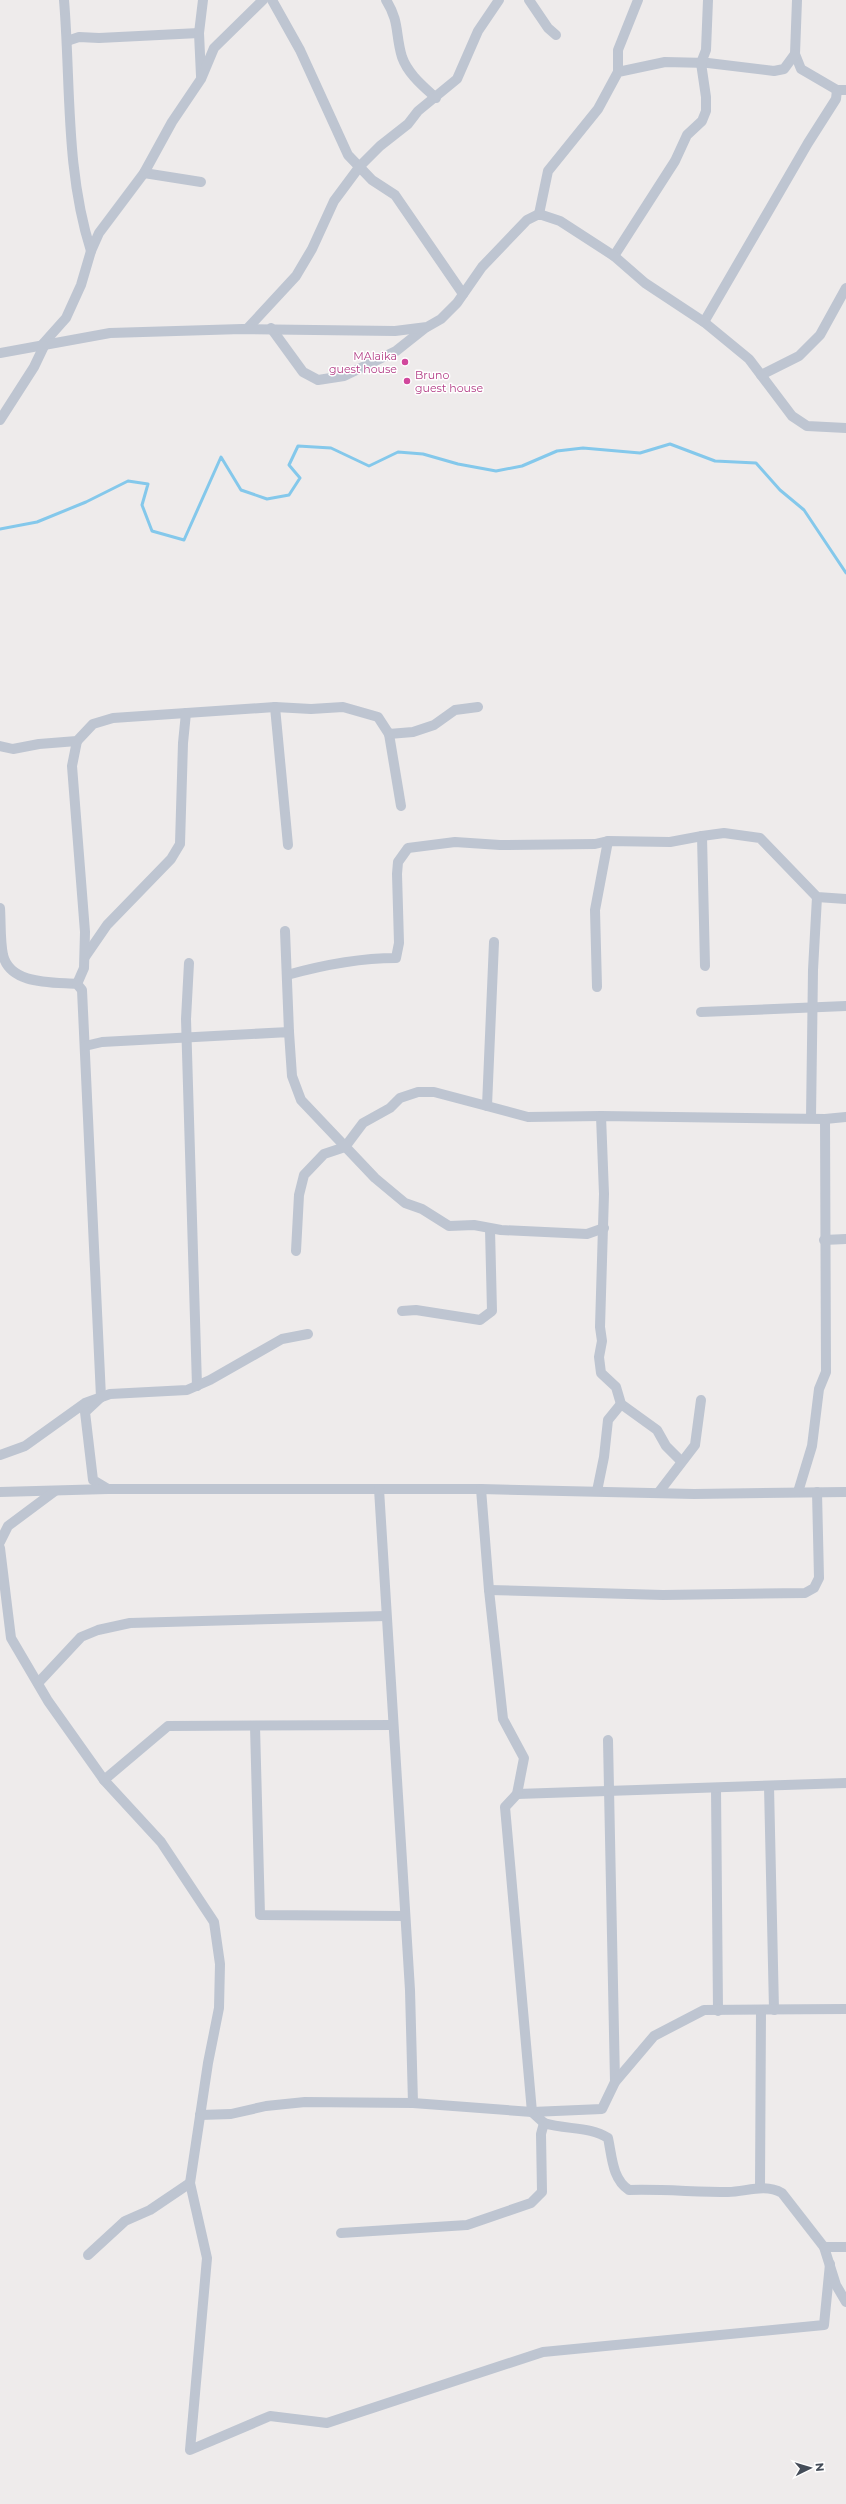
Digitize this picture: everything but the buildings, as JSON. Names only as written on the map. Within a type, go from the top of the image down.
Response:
[{"type":"street","points":[[64,0],[72,162],[85,234],[91,251]]},
{"type":"street","points":[[201,79],[199,33],[202,0]]},
{"type":"street","points":[[0,420],[34,367],[43,346],[66,318],[82,285],[91,251],[108,220],[144,173],[172,122],[201,79],[214,48],[263,0]]},
{"type":"street","points":[[272,0],[300,50],[348,155],[372,180],[395,195],[464,294]]},
{"type":"street","points":[[386,0],[396,17],[405,63],[418,82],[436,98]]},
{"type":"street","points":[[247,329],[296,276],[312,249],[334,201],[359,167],[380,146],[408,124],[418,111],[436,98],[456,79],[478,31],[499,0]]},
{"type":"street","points":[[529,0],[548,28],[556,35]]},
{"type":"street","points":[[539,214],[548,171],[598,109],[618,72],[618,50],[638,0]]},
{"type":"street","points":[[614,256],[675,161],[687,135],[702,121],[706,111],[706,97],[701,63],[706,50],[708,0]]},
{"type":"street","points":[[704,322],[808,143],[841,90],[801,69],[795,54],[797,0]]},
{"type":"street","points":[[67,41],[88,36],[99,38],[199,33]]},
{"type":"street","points":[[618,72],[665,62],[701,63],[774,72],[784,69],[795,54]]},
{"type":"street","points":[[144,173],[201,182]]},
{"type":"street","points":[[271,328],[303,372],[318,380],[344,376],[390,354],[427,327],[441,319],[464,294],[482,267],[503,244],[526,220],[539,214],[560,221],[614,256],[645,283],[704,322],[749,359],[792,416],[807,426],[846,428]]},
{"type":"street","points":[[761,375],[799,356],[820,335],[846,288]]},
{"type":"street","points":[[0,353],[110,333],[271,328],[396,330],[427,327]]},
{"type":"street","points":[[275,707],[288,845]]},
{"type":"street","points":[[77,984],[84,968],[85,932],[72,766],[77,741],[93,724],[113,718],[275,707],[311,709],[343,707],[356,710],[378,717],[389,734],[401,806]]},
{"type":"street","points":[[389,734],[413,732],[434,724],[455,710],[478,707]]},
{"type":"street","points":[[85,957],[107,925],[171,859],[180,844],[183,744],[186,713]]},
{"type":"street","points":[[0,746],[13,749],[39,744],[77,741]]},
{"type":"street","points":[[287,975],[320,966],[374,958],[396,958],[400,943],[396,874],[398,862],[408,848],[455,842],[508,845],[595,844],[608,841],[670,842],[724,833],[760,838],[817,897],[846,899]]},
{"type":"street","points":[[702,836],[705,966]]},
{"type":"street","points":[[597,987],[594,910],[608,841]]},
{"type":"street","points":[[811,1118],[814,1006],[812,970],[817,897]]},
{"type":"street","points":[[0,908],[2,954],[8,968],[26,979],[77,984],[82,990],[101,1398]]},
{"type":"street","points":[[285,931],[288,1032],[292,1076],[302,1100],[375,1178],[405,1203],[422,1209],[449,1226],[474,1225],[490,1229],[587,1234],[604,1228]]},
{"type":"street","points":[[487,1106],[494,942]]},
{"type":"street","points":[[189,963],[186,1019],[197,1386]]},
{"type":"street","points":[[701,1012],[814,1006],[846,1006]]},
{"type":"street","points":[[85,1046],[102,1042],[187,1036],[288,1032]]},
{"type":"street","points":[[296,1251],[299,1195],[304,1175],[324,1154],[345,1147],[363,1123],[390,1108],[400,1098],[418,1092],[434,1092],[528,1117],[601,1116],[825,1119],[846,1117]]},
{"type":"street","points":[[601,1116],[604,1228],[600,1327],[602,1341],[599,1357],[601,1374],[616,1387],[621,1404],[657,1430],[666,1446],[681,1461]]},
{"type":"street","points":[[798,1492],[812,1446],[819,1389],[826,1372],[824,1240],[825,1119]]},
{"type":"street","points":[[402,1311],[416,1310],[480,1320],[492,1311],[490,1229]]},
{"type":"street","points":[[824,1240],[846,1239]]},
{"type":"street","points":[[0,1455],[25,1446],[85,1403],[110,1394],[187,1390],[197,1386],[282,1339],[308,1334]]},
{"type":"street","points":[[101,1398],[85,1412],[93,1480],[108,1489]]},
{"type":"street","points":[[659,1492],[681,1461],[695,1445],[701,1400]]},
{"type":"street","points":[[597,1491],[604,1458],[608,1420],[621,1404]]},
{"type":"street","points":[[0,1492],[108,1489],[481,1489],[659,1492],[846,1492]]},
{"type":"street","points":[[378,1489],[405,1916],[413,2103]]},
{"type":"street","points":[[481,1489],[489,1590],[503,1719],[524,1758],[518,1794],[505,1807],[532,2112],[544,2123],[559,2128],[597,2131],[608,2138],[617,2178],[622,2185],[629,2190],[729,2192],[760,2187],[775,2189],[782,2193],[824,2246],[836,2285],[846,2302]]},
{"type":"street","points":[[0,1542],[8,1526],[55,1491]]},
{"type":"street","points":[[489,1590],[663,1595],[805,1593],[814,1588],[819,1578],[817,1492]]},
{"type":"street","points":[[0,1548],[12,1638],[38,1683],[104,1780],[161,1842],[214,1922],[220,1964],[219,2008],[200,2115],[190,2183],[207,2258],[190,2450],[270,2416],[327,2423],[542,2352],[824,2325],[830,2264]]},
{"type":"street","points":[[38,1683],[81,1637],[98,1630],[117,1626],[146,1623],[386,1616]]},
{"type":"street","points":[[104,1780],[168,1726],[393,1725]]},
{"type":"street","points":[[255,1726],[260,1915],[405,1916]]},
{"type":"street","points":[[608,1740],[615,2082]]},
{"type":"street","points":[[518,1794],[846,1783]]},
{"type":"street","points":[[769,1786],[774,2010]]},
{"type":"street","points":[[716,1788],[718,2011]]},
{"type":"street","points":[[200,2115],[231,2114],[266,2106],[305,2102],[413,2103],[532,2112],[602,2109],[615,2082],[654,2036],[704,2010],[846,2009]]},
{"type":"street","points":[[760,2010],[760,2187]]},
{"type":"street","points":[[341,2233],[468,2225],[531,2203],[542,2192],[541,2134],[544,2123]]},
{"type":"street","points":[[88,2255],[125,2221],[150,2210],[190,2183]]},
{"type":"street","points":[[824,2246],[846,2247]]},
{"type":"waterway","points":[[0,529],[37,522],[86,502],[128,481],[148,484],[142,505],[152,531],[184,540],[221,457],[241,490],[267,499],[289,495],[300,478],[289,465],[298,446],[331,448],[369,466],[398,452],[423,454],[458,464],[496,471],[522,466],[557,451],[583,448],[640,453],[670,444],[715,461],[756,463],[780,490],[804,510],[846,573]]},
{"type":"place","name":"MAlaika guest house","points":[[405,362]]},
{"type":"place","name":"Bruno guest house","points":[[407,381]]}]
